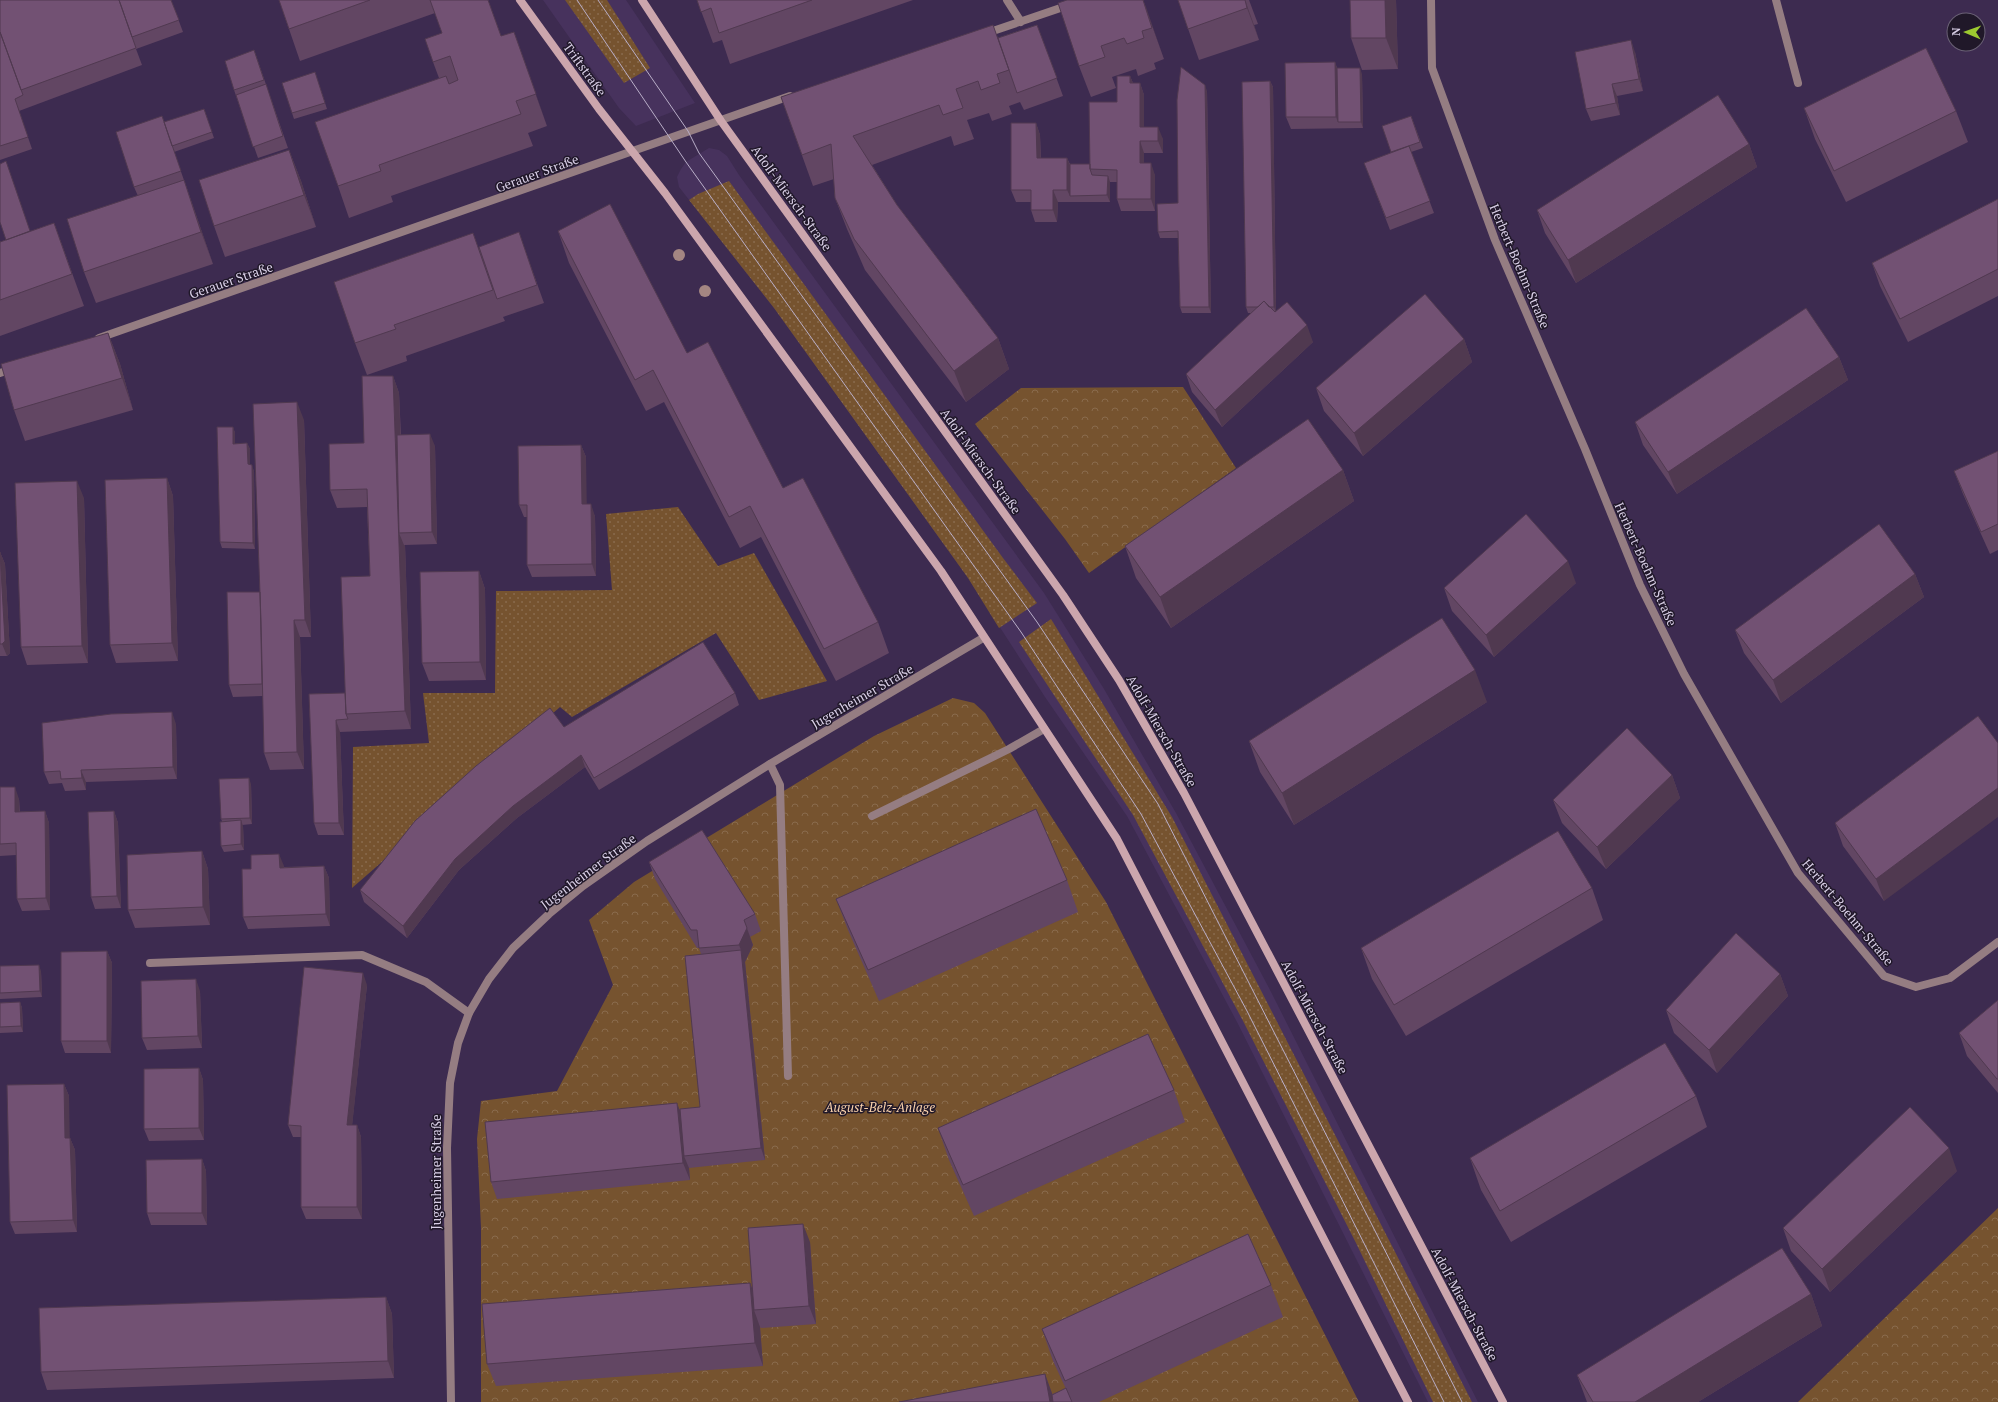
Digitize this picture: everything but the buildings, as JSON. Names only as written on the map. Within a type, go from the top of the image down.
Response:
[{"type":"main road","name":"Triftstraße","points":[[520,0],[631,151]]},
{"type":"main road","points":[[642,0],[721,121]]},
{"type":"main road","name":"Adolf-Miersch-Straße","points":[[721,121],[1059,589],[1119,680],[1184,794],[1503,1402]]},
{"type":"main road","points":[[631,151],[665,193],[941,572],[983,638],[1117,839],[1408,1402]]},
{"type":"street","points":[[1008,0],[1021,22]]},
{"type":"street","points":[[973,37],[1084,0]]},
{"type":"street","name":"Herbert-Boehm-Straße","points":[[1431,0],[1432,68],[1495,240],[1585,449],[1640,585],[1684,674],[1798,873],[1884,976],[1910,985],[1916,987],[1950,978],[1998,942]]},
{"type":"street","points":[[1776,0],[1798,83]]},
{"type":"street","name":"Gerauer Straße","points":[[92,341],[798,93]]},
{"type":"street","points":[[0,373],[25,364]]},
{"type":"street","name":"Jugenheimer Straße","points":[[451,1402],[447,1119],[450,1083],[458,1043],[469,1013],[489,979],[513,948],[549,914],[583,886],[647,841],[770,764],[983,638]]},
{"type":"street","points":[[872,816],[1009,749],[1044,729]]},
{"type":"street","points":[[770,764],[780,785],[788,1076]]},
{"type":"street","points":[[150,963],[362,955],[426,982],[469,1013]]},
{"type":"shaded area","points":[[543,0],[626,0],[695,103],[636,126],[619,108]]},
{"type":"shaded area","points":[[709,148],[719,150],[727,156],[739,175],[1044,593],[1104,689],[1176,813],[1269,988],[1478,1402],[1428,1402],[1237,1022],[1127,816],[1045,697],[968,578],[774,308],[679,187],[677,177],[686,162]]},
{"type":"green space","points":[[565,0],[607,0],[650,68],[624,83]]},
{"type":"green space","points":[[729,181],[1037,603],[999,628],[968,578],[774,308],[689,200],[698,194]]},
{"type":"green space","points":[[1183,387],[1236,468],[1089,573],[1065,539],[975,424],[1021,388]]},
{"type":"green space","points":[[678,507],[718,566],[754,553],[827,681],[759,700],[716,633],[572,717],[560,707],[352,888],[353,747],[429,743],[423,693],[495,693],[496,591],[612,590],[606,514]]},
{"type":"green space","points":[[1051,619],[1172,817],[1472,1402],[1433,1402],[1356,1243],[1242,1019],[1133,815],[1019,642]]},
{"type":"green space","name":"August-Belz-Anlage","points":[[953,698],[974,703],[985,713],[1106,902],[1359,1402],[481,1402],[481,1228],[477,1139],[481,1101],[557,1091],[613,985],[589,920],[634,882],[874,736]]},
{"type":"green space","points":[[1998,1208],[1998,1402],[1798,1402]]},
{"type":"tram line","points":[[577,0],[686,162],[1021,632],[1141,814],[1247,1011],[1444,1402]]},
{"type":"tram line","points":[[598,0],[688,131],[699,153],[1037,622],[1158,804],[1462,1402]]}]
